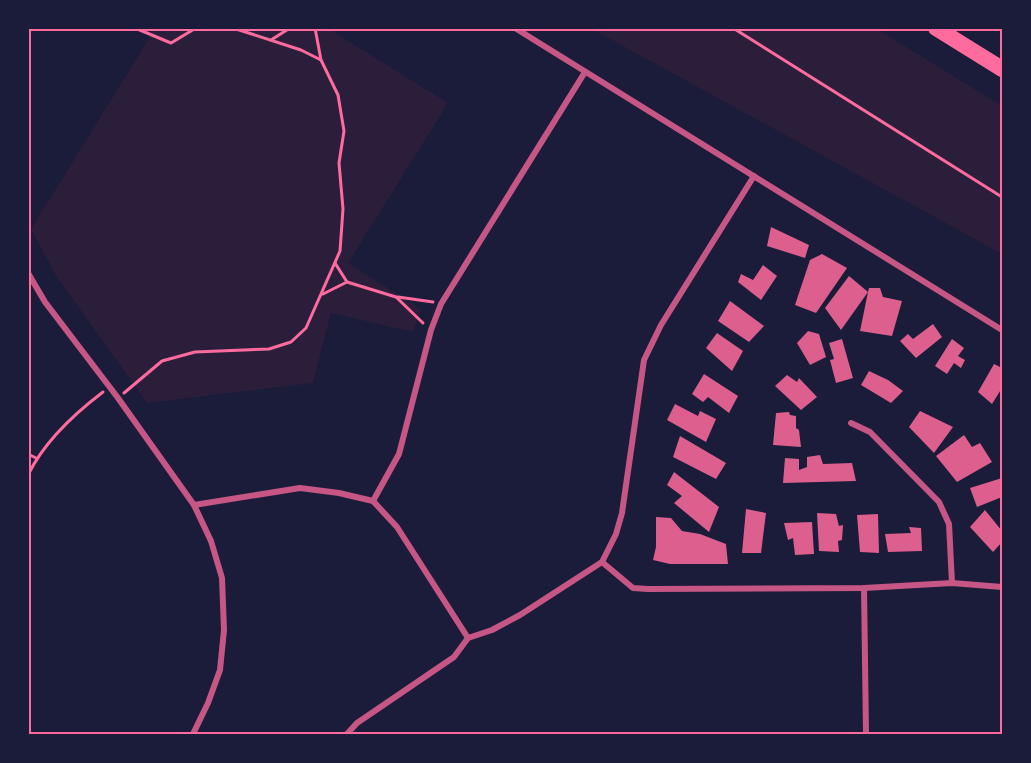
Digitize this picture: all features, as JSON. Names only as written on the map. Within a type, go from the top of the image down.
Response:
[{"type":"highway","points":[[936,28],[1002,69]]},
{"type":"street","points":[[515,28],[1002,330]]},
{"type":"street","points":[[373,501],[399,454],[431,330],[441,304],[585,72]]},
{"type":"street","points":[[347,735],[357,723],[454,657],[468,638],[492,630],[520,615],[602,562],[616,534],[622,513],[644,360],[661,325],[753,176]]},
{"type":"street","points":[[28,273],[45,302],[110,387],[194,505],[211,541],[222,578],[224,630],[219,670],[208,703],[193,735]]},
{"type":"street","points":[[851,423],[870,432],[939,502],[949,524],[952,583]]},
{"type":"street","points":[[194,505],[300,488],[339,493],[373,501],[397,527],[468,638]]},
{"type":"street","points":[[602,562],[633,588],[864,588],[952,583],[1002,587]]},
{"type":"street","points":[[864,588],[866,735]]},
{"type":"path","points":[[135,28],[171,43],[195,28]]},
{"type":"path","points":[[233,28],[301,50],[321,60]]},
{"type":"path","points":[[270,40],[290,28]]},
{"type":"path","points":[[118,398],[162,361],[195,352],[269,349],[291,342],[306,328],[340,250],[343,209],[339,164],[344,131],[338,95],[321,60],[315,28]]},
{"type":"path","points":[[733,28],[1002,197]]},
{"type":"path","points":[[335,263],[347,282],[396,297],[441,304]]},
{"type":"path","points":[[321,295],[347,282]]},
{"type":"path","points":[[396,297],[431,330]]},
{"type":"path","points":[[28,475],[36,458],[87,405],[110,387]]},
{"type":"path","points":[[28,454],[36,458]]},
{"type":"shaded area","points":[[155,29],[329,29],[448,103],[348,263],[421,309],[413,332],[331,313],[313,383],[147,403],[55,274],[31,229]]},
{"type":"shaded area","points":[[592,29],[877,29],[1002,106],[1002,254]]},
{"type":"building","points":[[771,227],[809,245],[805,258],[767,246]]},
{"type":"building","points":[[822,254],[847,268],[816,313],[795,305],[810,260]]},
{"type":"building","points":[[763,265],[777,276],[761,300],[738,282],[741,274],[753,280]]},
{"type":"building","points":[[849,276],[868,292],[841,330],[825,308]]},
{"type":"building","points":[[869,288],[880,288],[883,297],[902,301],[892,336],[860,331]]},
{"type":"building","points":[[730,301],[764,326],[749,342],[718,321]]},
{"type":"building","points":[[933,324],[942,337],[916,358],[900,341],[908,334],[913,339]]},
{"type":"building","points":[[808,331],[819,334],[826,357],[810,365],[797,343]]},
{"type":"building","points":[[717,333],[743,351],[732,371],[706,348]]},
{"type":"building","points":[[842,339],[853,378],[836,383],[830,360],[834,359],[829,343]]},
{"type":"building","points":[[952,339],[964,348],[958,356],[965,360],[961,368],[954,363],[947,374],[935,366]]},
{"type":"building","points":[[994,364],[1002,368],[1002,388],[992,404],[978,392]]},
{"type":"building","points":[[869,371],[888,380],[903,391],[891,403],[861,385]]},
{"type":"building","points":[[704,374],[738,396],[729,413],[708,397],[703,402],[692,394]]},
{"type":"building","points":[[787,375],[797,382],[799,378],[817,397],[801,410],[775,386]]},
{"type":"building","points":[[675,404],[698,416],[700,411],[716,419],[706,442],[667,420]]},
{"type":"building","points":[[920,411],[953,427],[934,453],[909,427]]},
{"type":"building","points":[[789,412],[790,415],[796,416],[796,428],[799,430],[801,447],[773,445],[776,413]]},
{"type":"building","points":[[964,435],[972,447],[980,443],[992,462],[957,482],[936,456]]},
{"type":"building","points":[[680,436],[726,463],[716,479],[673,457]]},
{"type":"building","points":[[820,455],[823,464],[852,463],[856,481],[783,483],[785,458],[799,459],[799,470],[807,467],[807,457]]},
{"type":"building","points":[[674,472],[719,507],[709,532],[674,503],[682,496],[667,485]]},
{"type":"building","points":[[1002,478],[1002,497],[977,507],[970,488]]},
{"type":"building","points":[[746,509],[766,513],[761,553],[742,553]]},
{"type":"building","points":[[985,510],[1002,531],[1002,542],[993,552],[970,527]]},
{"type":"building","points":[[817,513],[836,514],[839,526],[843,525],[842,540],[838,541],[839,552],[819,551]]},
{"type":"building","points":[[878,514],[879,553],[860,552],[857,515]]},
{"type":"building","points":[[656,517],[671,518],[682,531],[700,534],[726,544],[728,564],[670,564],[653,560],[656,547]]},
{"type":"building","points":[[812,522],[814,554],[795,555],[793,538],[788,540],[784,523]]},
{"type":"building","points":[[909,527],[921,528],[922,551],[888,552],[885,534],[911,533]]}]
